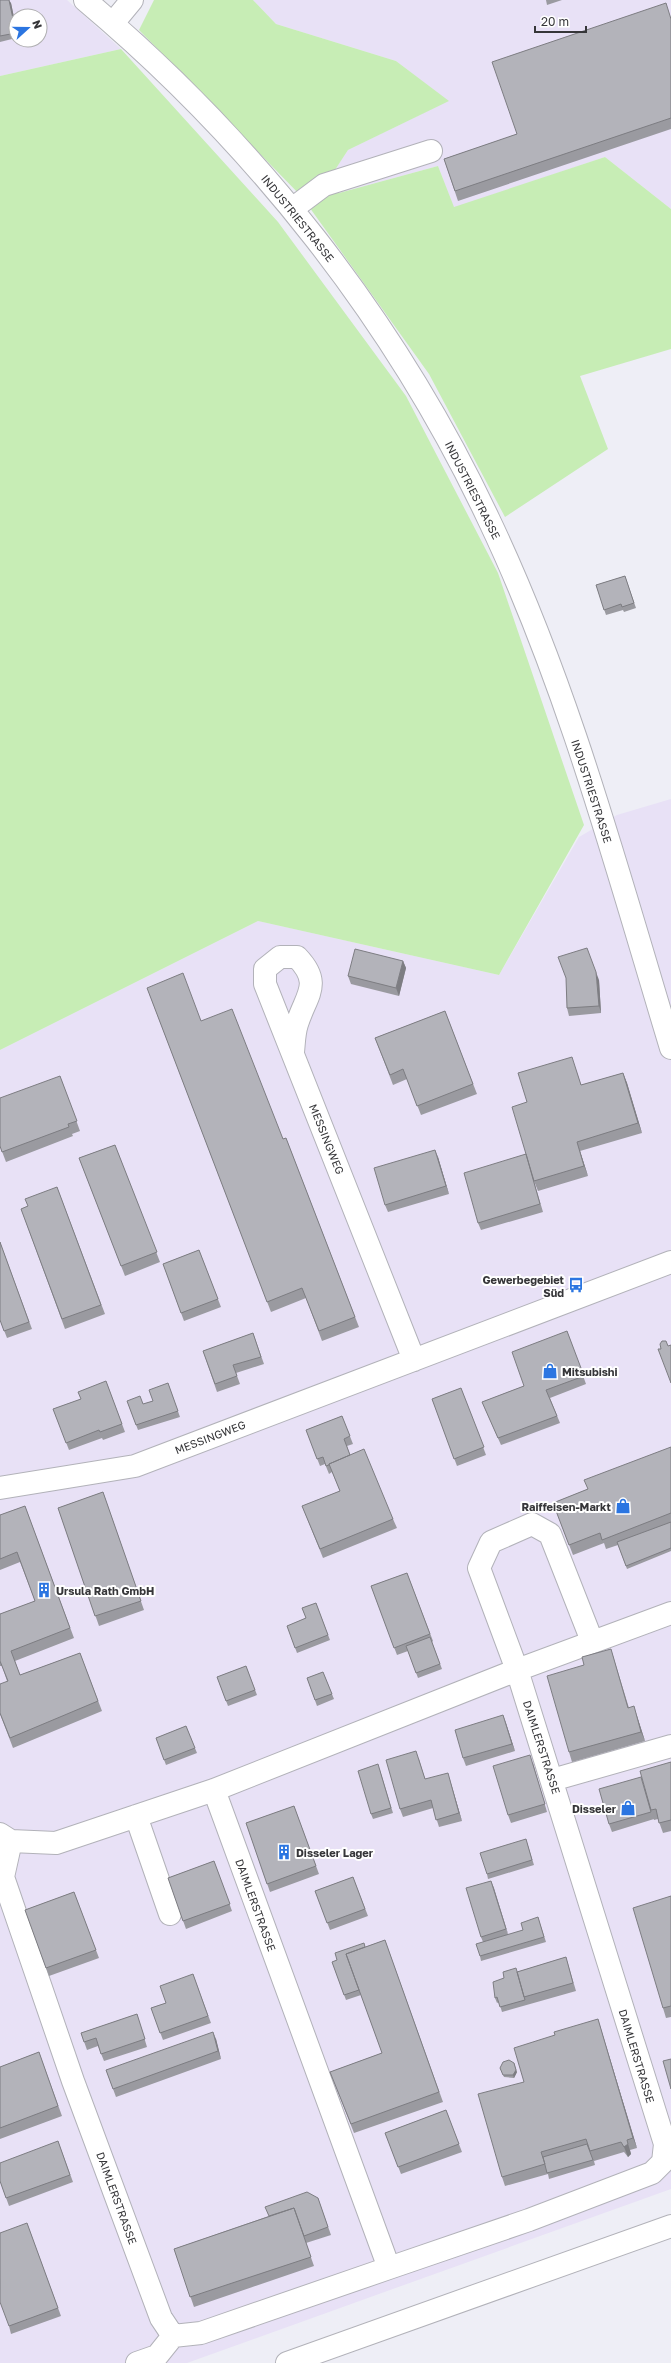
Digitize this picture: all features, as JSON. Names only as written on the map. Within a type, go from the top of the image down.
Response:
[{"type":"street","name":"INDUSTRIESTRASSE","points":[[85,0],[113,23],[205,111],[292,209],[339,270],[417,383],[489,520],[541,642],[572,728],[671,1048]]},
{"type":"street","points":[[113,23],[132,0]]},
{"type":"street","points":[[292,209],[324,185],[431,151]]},
{"type":"street","name":"MESSINGWEG","points":[[293,1052],[414,1360]]},
{"type":"street","name":"MESSINGWEG","points":[[0,1488],[135,1466],[671,1262]]},
{"type":"street","points":[[517,1670],[479,1568],[491,1542],[532,1524],[550,1534],[592,1641]]},
{"type":"street","name":"DAIMLERSTRASSE","points":[[517,1670],[668,2157],[652,2174],[529,2220],[202,2333],[173,2336],[161,2318],[73,2081],[3,1877],[6,1838],[56,1843],[214,1790],[517,1670],[671,1613]]},
{"type":"street","points":[[552,1780],[671,1746]]},
{"type":"street","name":"DAIMLERSTRASSE","points":[[214,1790],[389,2268]]},
{"type":"street","points":[[136,1816],[170,1914]]},
{"type":"street","points":[[287,2363],[671,2226]]},
{"type":"street","points":[[137,2363],[157,2356],[173,2336]]},
{"type":"shaded area","points":[[0,0],[67,0],[121,49],[0,76]]},
{"type":"shaded area","points":[[253,0],[671,0],[671,209],[605,157],[454,208],[438,166],[339,193],[333,173],[348,150],[448,101],[396,61],[276,24]]},
{"type":"shaded area","points":[[671,799],[671,2189],[187,2363],[0,2363],[0,1050],[258,921],[499,975],[579,837],[617,815]]},
{"type":"green space","points":[[154,0],[253,0],[276,24],[396,61],[449,101],[348,150],[333,173],[339,193],[438,166],[454,207],[605,157],[671,209],[671,349],[580,376],[608,449],[505,517],[429,374],[302,197],[139,30]]},
{"type":"green space","points":[[121,49],[278,222],[406,396],[498,573],[584,825],[499,975],[258,921],[0,1050],[0,76]]},
{"type":"building","points":[[0,0],[9,0],[11,8],[8,8],[8,34],[0,36]]},
{"type":"building","points":[[666,3],[671,19],[671,118],[455,191],[444,159],[517,134],[492,62]]},
{"type":"building","points":[[625,576],[634,603],[622,607],[621,604],[604,610],[596,585]]},
{"type":"building","points":[[587,948],[596,972],[599,1006],[567,1008],[566,978],[558,957]]},
{"type":"building","points":[[355,949],[403,961],[396,988],[348,976]]},
{"type":"building","points":[[183,973],[201,1021],[232,1009],[283,1139],[286,1138],[355,1317],[319,1331],[302,1288],[267,1302],[147,988]]},
{"type":"building","points":[[445,1011],[473,1084],[417,1106],[403,1069],[390,1075],[375,1038]]},
{"type":"building","points":[[572,1057],[581,1085],[623,1073],[638,1123],[577,1142],[584,1166],[534,1181],[512,1107],[527,1102],[518,1073]]},
{"type":"building","points":[[60,1076],[77,1121],[68,1124],[69,1127],[2,1152],[0,1146],[0,1098]]},
{"type":"building","points":[[115,1145],[157,1252],[121,1266],[79,1158]]},
{"type":"building","points":[[435,1150],[446,1186],[385,1205],[374,1168]]},
{"type":"building","points":[[526,1154],[540,1204],[478,1223],[464,1173]]},
{"type":"building","points":[[57,1187],[101,1305],[62,1319],[21,1209],[28,1206],[25,1199]]},
{"type":"building","points":[[0,1242],[29,1322],[4,1331],[0,1320]]},
{"type":"building","points":[[199,1250],[218,1299],[181,1313],[163,1264]]},
{"type":"building","points":[[567,1331],[584,1376],[546,1390],[557,1416],[498,1438],[482,1402],[524,1386],[512,1352]]},
{"type":"building","points":[[253,1333],[261,1357],[233,1365],[237,1376],[215,1384],[203,1351]]},
{"type":"building","points":[[662,1341],[666,1341],[668,1346],[671,1345],[671,1383],[658,1349],[661,1349],[660,1344]]},
{"type":"building","points":[[106,1381],[122,1424],[100,1432],[99,1430],[66,1443],[53,1409],[81,1399],[78,1392]]},
{"type":"building","points":[[168,1383],[178,1411],[136,1425],[127,1401],[140,1396],[143,1404],[153,1401],[149,1390]]},
{"type":"building","points":[[461,1388],[484,1447],[454,1459],[432,1399]]},
{"type":"building","points":[[342,1416],[350,1436],[344,1439],[350,1455],[326,1466],[323,1457],[317,1459],[306,1430]]},
{"type":"building","name":"Raiffeisen-Markt","points":[[671,1447],[671,1513],[602,1540],[600,1533],[569,1545],[553,1503],[588,1489],[584,1480]]},
{"type":"building","points":[[364,1449],[393,1519],[320,1549],[302,1506],[340,1491],[329,1464]]},
{"type":"building","points":[[103,1492],[141,1601],[95,1616],[58,1508]]},
{"type":"building","points":[[25,1506],[70,1628],[11,1651],[20,1675],[80,1653],[98,1701],[10,1738],[0,1713],[0,1684],[8,1681],[0,1661],[0,1614],[35,1601],[17,1552],[0,1559],[0,1515]]},
{"type":"building","points":[[671,1522],[671,1548],[626,1566],[617,1542]]},
{"type":"building","points":[[407,1573],[430,1634],[394,1648],[371,1586]]},
{"type":"building","points":[[316,1603],[328,1635],[295,1648],[287,1626],[306,1618],[302,1608]]},
{"type":"building","points":[[430,1637],[440,1664],[416,1673],[406,1646]]},
{"type":"building","points":[[611,1649],[628,1708],[634,1706],[641,1732],[569,1752],[547,1676],[584,1665],[582,1657]]},
{"type":"building","points":[[246,1666],[255,1690],[226,1701],[217,1677]]},
{"type":"building","points":[[323,1672],[332,1694],[315,1700],[307,1678]]},
{"type":"building","points":[[503,1715],[512,1744],[463,1758],[455,1730]]},
{"type":"building","points":[[186,1726],[195,1748],[164,1760],[156,1738]]},
{"type":"building","points":[[416,1751],[425,1779],[448,1773],[459,1813],[436,1820],[431,1800],[400,1809],[386,1760]]},
{"type":"building","points":[[530,1755],[545,1804],[508,1815],[493,1766]]},
{"type":"building","points":[[671,1762],[671,1820],[659,1823],[656,1809],[651,1810],[640,1771]]},
{"type":"building","points":[[378,1764],[391,1808],[371,1814],[358,1771]]},
{"type":"building","name":"Disseler","points":[[641,1777],[651,1812],[609,1824],[599,1789]]},
{"type":"building","name":"Disseler Lager","points":[[294,1806],[316,1866],[267,1884],[246,1823]]},
{"type":"building","points":[[526,1839],[532,1860],[487,1874],[480,1853]]},
{"type":"building","points":[[214,1861],[230,1904],[183,1921],[168,1878]]},
{"type":"building","points":[[353,1877],[365,1909],[327,1923],[315,1891]]},
{"type":"building","points":[[491,1881],[506,1929],[481,1937],[466,1888]]},
{"type":"building","points":[[74,1892],[96,1950],[46,1968],[25,1910]]},
{"type":"building","points":[[671,1896],[671,2006],[663,2008],[633,1908]]},
{"type":"building","points":[[538,1917],[544,1937],[480,1956],[476,1944],[523,1930],[521,1923]]},
{"type":"building","points":[[385,1940],[439,2092],[351,2124],[330,2072],[382,2053],[346,1954]]},
{"type":"building","points":[[364,1943],[365,1947],[346,1954],[359,1990],[344,1995],[332,1962],[337,1960],[335,1953]]},
{"type":"building","points":[[566,1957],[573,1983],[524,1997],[517,1972]]},
{"type":"building","points":[[516,1968],[525,2000],[500,2007],[497,1997],[495,1998],[493,1982],[504,1978],[503,1972]]},
{"type":"building","points":[[193,1974],[208,2016],[160,2033],[151,2008],[166,2003],[160,1986]]},
{"type":"building","points":[[137,2014],[145,2039],[101,2054],[96,2038],[84,2042],[81,2033]]},
{"type":"building","points":[[598,2019],[633,2138],[627,2140],[628,2144],[624,2147],[621,2142],[590,2151],[586,2139],[541,2152],[545,2164],[502,2177],[478,2094],[524,2082],[514,2048],[555,2035],[554,2032]]},
{"type":"building","points":[[213,2032],[218,2051],[113,2089],[106,2070]]},
{"type":"building","points":[[39,2052],[58,2106],[0,2128],[0,2067]]},
{"type":"building","points":[[671,2059],[671,2089],[663,2061]]},
{"type":"building","points":[[509,2060],[514,2063],[516,2070],[513,2075],[503,2075],[500,2068],[503,2062]]},
{"type":"building","points":[[446,2110],[459,2144],[398,2167],[385,2133]]},
{"type":"building","points":[[58,2141],[70,2175],[6,2198],[0,2181],[0,2163]]},
{"type":"building","points":[[587,2144],[593,2160],[547,2173],[543,2157]]},
{"type":"building","points":[[307,2192],[318,2198],[328,2227],[304,2236],[294,2208],[269,2216],[265,2207]]},
{"type":"building","points":[[294,2208],[311,2257],[190,2297],[174,2249]]},
{"type":"building","points":[[27,2223],[58,2308],[9,2326],[0,2302],[0,2233]]},
{"type":"place","name":"Gewerbegebiet Süd","points":[[576,1285]]},
{"type":"place","name":"Mitsubishi","points":[[550,1371]]},
{"type":"place","name":"Raiffeisen-Markt","points":[[623,1506]]},
{"type":"place","name":"Ursula Rath GmbH","points":[[44,1590]]},
{"type":"place","name":"Disseler","points":[[628,1808]]},
{"type":"place","name":"Disseler Lager","points":[[284,1852]]}]
